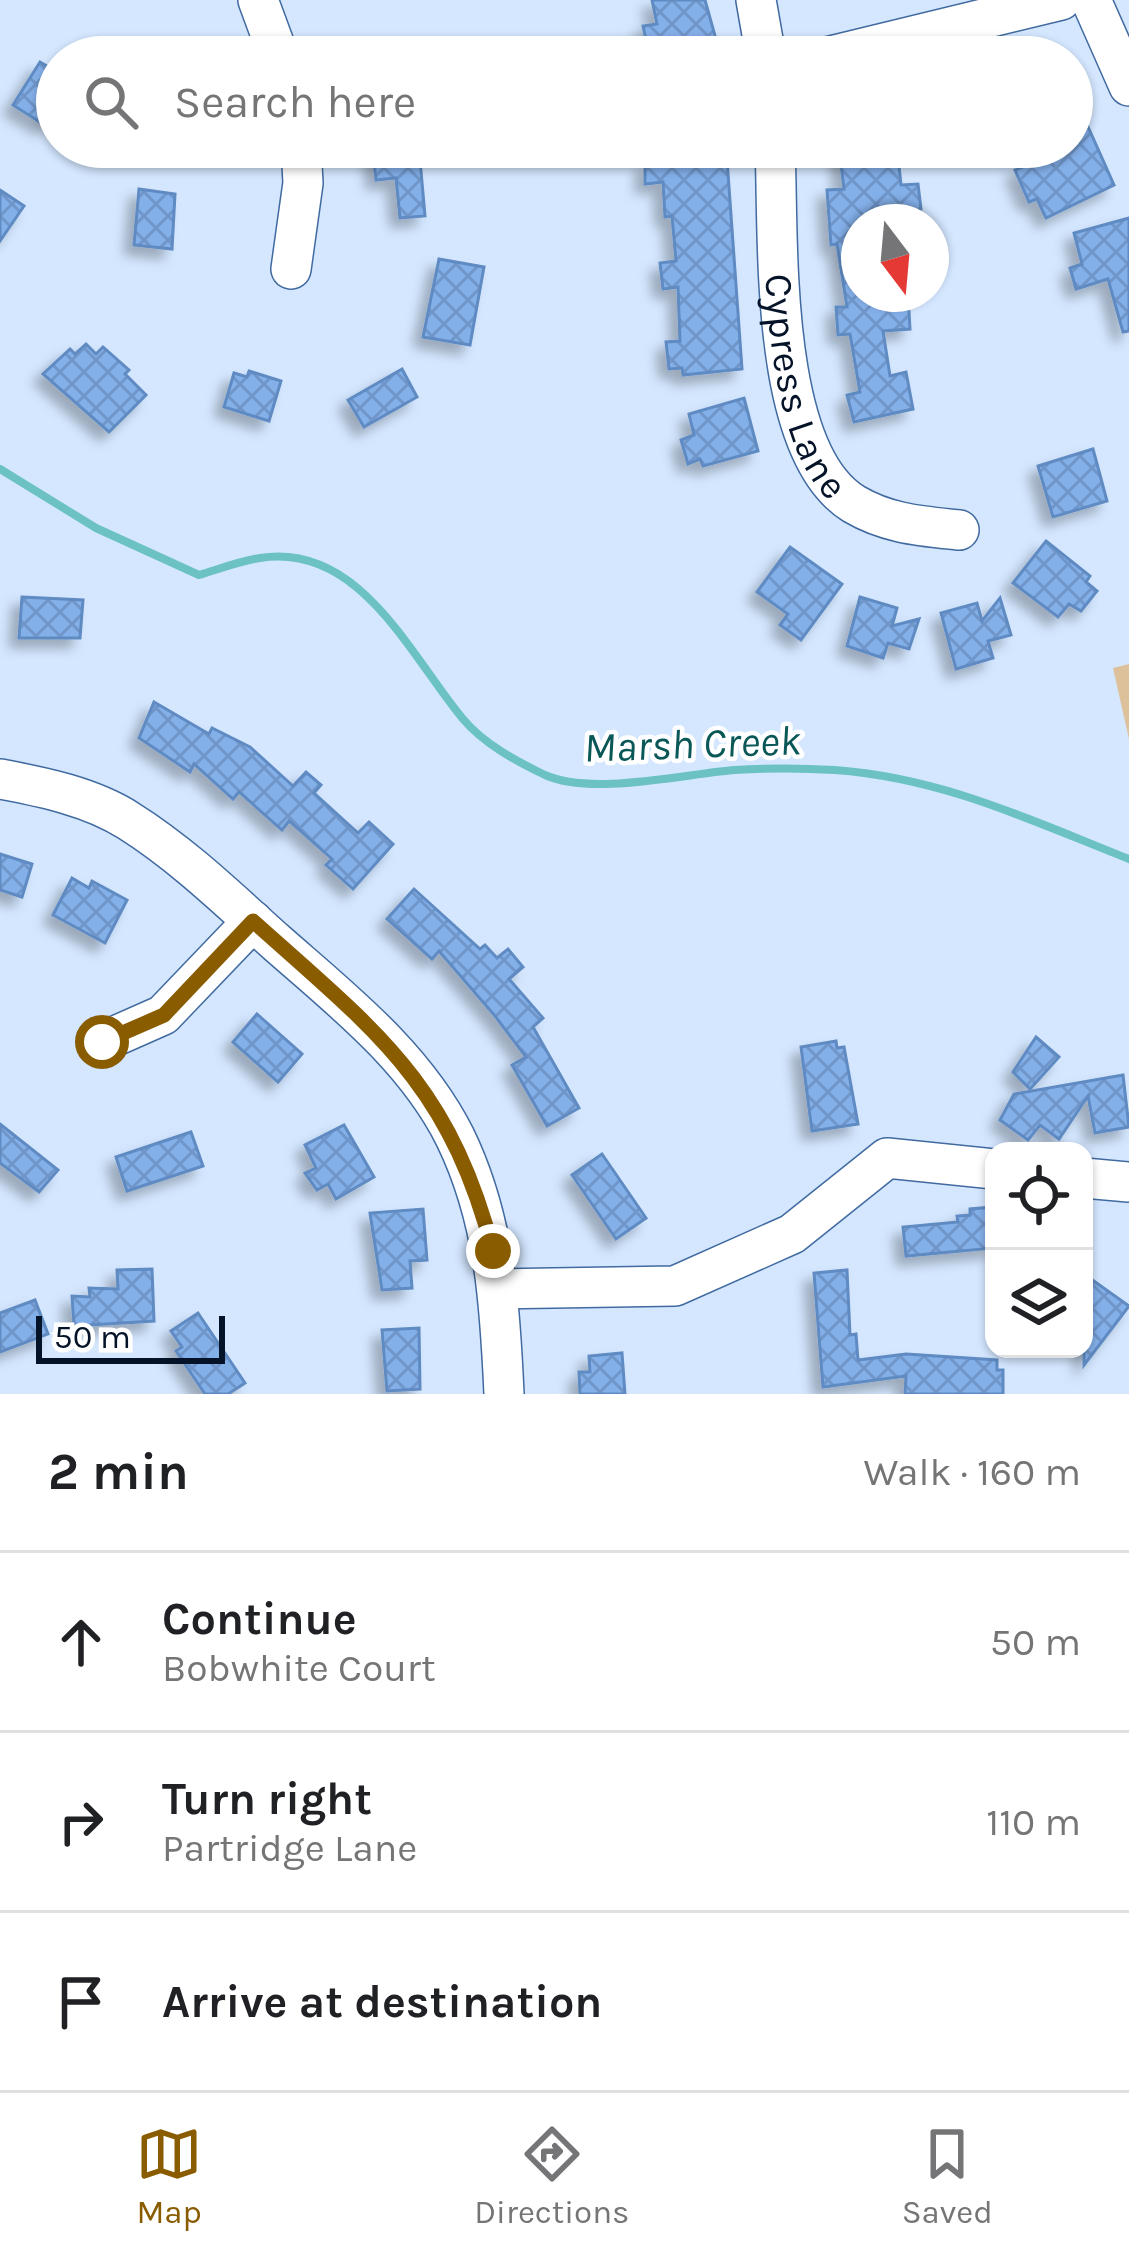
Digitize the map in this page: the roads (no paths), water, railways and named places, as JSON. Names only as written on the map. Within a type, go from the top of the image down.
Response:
[{"type":"street","points":[[258,0],[271,36]]},
{"type":"street","points":[[755,0],[762,36]]},
{"type":"street","points":[[913,36],[1061,0]]},
{"type":"street","points":[[1091,0],[1129,86]]},
{"type":"street","points":[[292,269],[302,168]]},
{"type":"street","name":"Cypress Lane","points":[[777,168],[782,327],[794,407],[817,458],[850,501],[897,524],[959,530]]},
{"type":"street","points":[[0,779],[59,792],[128,820],[253,921],[375,1030],[437,1105],[483,1212],[500,1289],[504,1394]]},
{"type":"street","points":[[102,1042],[164,1015],[253,921]]},
{"type":"street","points":[[500,1289],[675,1286],[792,1234],[887,1158],[985,1168]]},
{"type":"street","points":[[1093,1179],[1129,1182]]},
{"type":"waterway","name":"Marsh Creek","points":[[0,469],[96,528],[199,575],[260,558],[295,558],[327,568],[380,609],[471,728],[545,775],[587,784],[759,769],[875,775],[949,791],[1129,859]]}]
